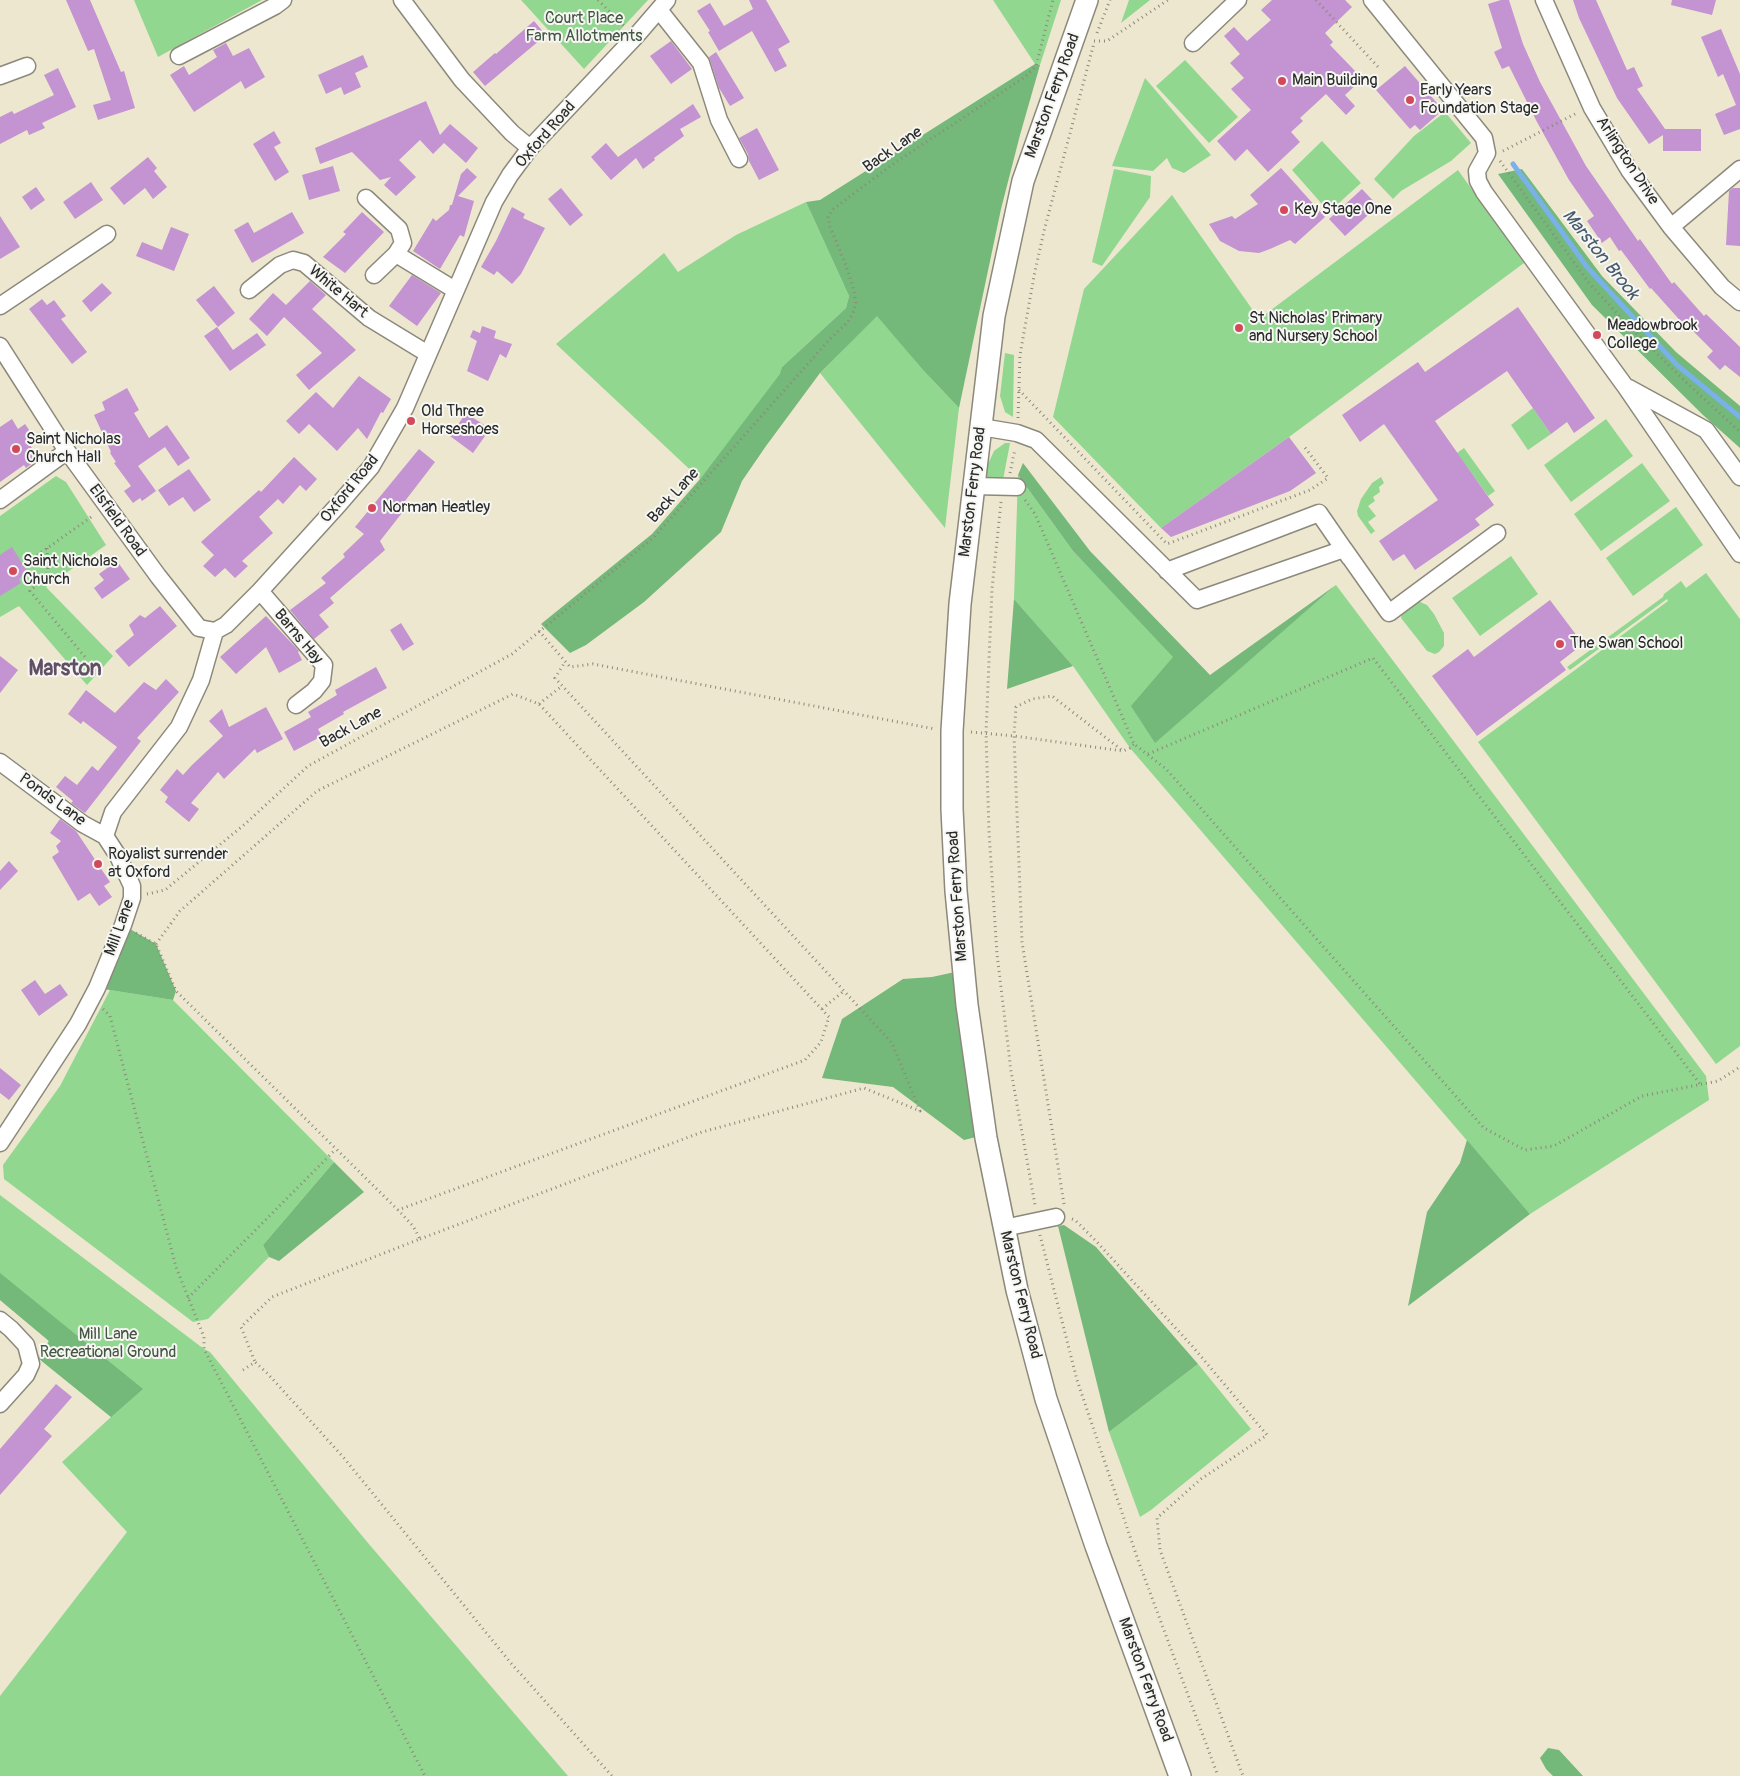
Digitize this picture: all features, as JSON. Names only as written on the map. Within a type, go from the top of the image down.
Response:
[{"type":"main road","name":"Marston Ferry Road","points":[[1087,0],[1023,181],[994,316],[960,604],[952,731],[952,809],[961,956],[986,1138],[1017,1290],[1046,1399],[1096,1546],[1180,1776]]},
{"type":"street","points":[[179,56],[283,0]]},
{"type":"street","points":[[402,0],[462,80],[512,133],[530,148]]},
{"type":"street","points":[[1193,43],[1238,0]]},
{"type":"street","points":[[1372,0],[1484,138],[1487,152],[1477,171],[1478,181],[1484,192],[1625,386],[1740,554]]},
{"type":"street","name":"Arlington Drive","points":[[1544,0],[1592,108],[1629,170],[1671,227],[1722,287],[1740,302]]},
{"type":"street","points":[[663,5],[701,63],[719,120],[739,159]]},
{"type":"street","name":"Oxford Road","points":[[215,631],[226,625],[260,591],[371,468],[405,408],[494,202],[510,175],[530,148],[663,5]]},
{"type":"street","points":[[0,76],[27,66]]},
{"type":"street","points":[[1671,227],[1740,169]]},
{"type":"street","points":[[366,198],[399,229],[403,243],[396,254],[374,275]]},
{"type":"street","points":[[0,306],[107,234]]},
{"type":"street","points":[[396,254],[455,290]]},
{"type":"street","name":"White Hart","points":[[250,290],[280,265],[293,260],[304,263],[369,318],[428,354]]},
{"type":"street","name":"Elsfield Road","points":[[0,346],[67,451],[158,576],[198,628],[215,631]]},
{"type":"street","points":[[1625,386],[1706,430],[1740,478]]},
{"type":"street","points":[[981,427],[1017,433],[1036,440],[1197,600],[1344,549],[1351,560]]},
{"type":"street","points":[[0,500],[67,451]]},
{"type":"street","points":[[974,486],[1012,486]]},
{"type":"street","points":[[1167,570],[1319,513],[1389,614],[1497,533]]},
{"type":"street","name":"Barns Hay","points":[[260,591],[324,665],[322,681],[314,691],[296,705]]},
{"type":"street","points":[[105,836],[113,812],[179,727],[201,680],[215,631]]},
{"type":"street","name":"Ponds Lane","points":[[0,762],[83,824],[105,836]]},
{"type":"street","name":"Mill Lane","points":[[0,1143],[78,1024],[93,997],[123,925],[132,898],[132,886],[118,856],[105,836]]},
{"type":"street","points":[[1004,1228],[1061,1217]]},
{"type":"street","points":[[0,1320],[26,1345],[31,1364],[26,1375],[0,1404]]},
{"type":"path","points":[[598,0],[625,26]]},
{"type":"path","name":"Back Lane","points":[[132,898],[165,890],[245,824],[308,766],[512,654],[654,538],[829,340],[848,322],[853,313],[856,303],[853,287],[846,264],[830,227],[828,216],[832,210],[896,162],[1025,77],[1036,66],[1053,0]]},
{"type":"path","points":[[1018,421],[1021,345],[1044,232],[1094,41],[1110,0]]},
{"type":"path","points":[[1094,41],[1107,41],[1168,0]]},
{"type":"path","points":[[1316,0],[1380,69]]},
{"type":"path","points":[[1592,108],[1583,110],[1495,154],[1590,283],[1625,322],[1740,432]]},
{"type":"path","points":[[1019,390],[1167,544],[1310,490],[1328,478],[1303,445]]},
{"type":"path","points":[[1015,447],[1012,486],[1001,500],[996,544],[986,733],[989,832],[997,954],[1011,1071],[1038,1221],[1077,1380],[1138,1560],[1218,1776]]},
{"type":"path","points":[[1012,486],[1035,514],[1134,744],[1166,769],[1484,1128],[1525,1150],[1554,1146],[1642,1096],[1718,1081],[1740,1067]]},
{"type":"path","points":[[29,561],[107,507]]},
{"type":"path","points":[[47,548],[48,571],[46,576],[30,591],[86,657]]},
{"type":"path","points":[[539,631],[570,667],[593,664],[940,730],[1014,736],[1122,751],[1134,744]]},
{"type":"path","points":[[1147,754],[1373,658],[1700,1084]]},
{"type":"path","points":[[565,662],[555,678],[892,1043],[920,1111],[864,1088],[702,1132],[272,1297],[241,1327],[255,1362],[344,1458],[510,1662],[612,1776]]},
{"type":"path","points":[[539,704],[562,686]]},
{"type":"path","points":[[156,944],[180,910],[317,791],[513,694],[539,704],[830,1017],[821,1042],[805,1060],[398,1210]]},
{"type":"path","points":[[1122,751],[1052,696],[1032,698],[1016,707],[1014,736],[1022,942],[1061,1217],[1075,1220],[1096,1242],[1193,1346],[1267,1434],[1201,1479],[1158,1518],[1160,1550],[1243,1776]]},
{"type":"path","points":[[123,925],[156,944],[176,991],[398,1210],[413,1226],[420,1239]]},
{"type":"path","points":[[822,1009],[844,990]]},
{"type":"path","points":[[93,997],[110,1016],[176,1267],[204,1337],[204,1349],[425,1776]]},
{"type":"path","points":[[188,1298],[336,1149]]},
{"type":"path","points":[[243,1370],[255,1362]]},
{"type":"green space","points":[[134,0],[262,0],[158,57]]},
{"type":"green space","name":"Court Place Farm Allotments","points":[[521,0],[648,0],[584,69]]},
{"type":"green space","points":[[993,0],[1061,0],[1040,65],[1035,64]]},
{"type":"green space","points":[[1129,0],[1150,0],[1121,23]]},
{"type":"green space","points":[[1185,60],[1238,117],[1209,143],[1156,86]]},
{"type":"green space","points":[[1035,64],[1040,65],[1001,209],[959,408],[923,370],[877,316],[820,373],[766,446],[742,481],[721,532],[644,602],[586,645],[570,653],[541,624],[652,534],[700,479],[780,374],[782,367],[846,308],[849,296],[806,202],[820,200]]},
{"type":"green space","points":[[1145,78],[1211,155],[1184,173],[1172,168],[1167,158],[1153,171],[1112,166]]},
{"type":"green space","points":[[1445,112],[1471,143],[1451,161],[1401,191],[1393,199],[1374,179],[1414,136]]},
{"type":"green space","points":[[1322,141],[1361,183],[1329,212],[1292,170]]},
{"type":"green space","points":[[1114,169],[1151,176],[1150,197],[1102,266],[1092,262]]},
{"type":"green space","points":[[1522,169],[1602,276],[1676,352],[1740,406],[1740,448],[1703,415],[1592,305],[1498,174]]},
{"type":"green space","points":[[1458,170],[1524,263],[1289,437],[1161,528],[1053,417],[1084,289],[1172,195],[1259,319]]},
{"type":"green space","points":[[806,202],[849,296],[846,308],[782,367],[781,374],[700,479],[556,344],[664,253],[678,272],[736,235]]},
{"type":"green space","points":[[877,315],[923,370],[959,408],[945,528],[820,373]]},
{"type":"green space","points":[[1005,353],[1014,355],[1013,417],[1005,412],[1000,396]]},
{"type":"green space","points":[[1533,408],[1551,434],[1528,450],[1511,425]]},
{"type":"green space","points":[[1606,419],[1633,456],[1571,502],[1544,465]]},
{"type":"green space","points":[[1005,443],[1010,443],[1003,480],[989,479],[985,475],[988,464],[994,451]]},
{"type":"green space","points":[[1464,448],[1495,491],[1488,496],[1457,453]]},
{"type":"green space","points":[[1023,463],[1090,551],[1210,675],[1336,585],[1155,743],[1131,706],[1173,657],[1073,551],[1018,475]]},
{"type":"green space","points":[[1642,463],[1670,501],[1601,551],[1574,514]]},
{"type":"green space","points":[[1018,475],[1073,551],[1174,657],[1132,706],[1155,742],[1336,585],[1706,1076],[1709,1100],[1530,1214],[1130,748],[1073,666],[1014,599]]},
{"type":"green space","points":[[56,476],[66,482],[106,545],[46,587],[113,656],[87,685],[19,606],[0,617],[0,516]]},
{"type":"green space","points":[[1381,477],[1384,483],[1379,487],[1380,492],[1373,497],[1375,501],[1368,506],[1376,516],[1368,522],[1375,531],[1371,534],[1358,516],[1357,511],[1361,499],[1372,483]]},
{"type":"green space","points":[[1676,507],[1703,545],[1633,596],[1606,558]]},
{"type":"green space","points":[[1511,556],[1538,594],[1480,636],[1452,598]]},
{"type":"green space","points":[[1706,573],[1740,619],[1740,1046],[1716,1064],[1478,742],[1668,601],[1667,599],[1570,670],[1567,667],[1663,597],[1664,594],[1681,581],[1686,588]]},
{"type":"green space","points":[[1014,599],[1073,666],[1007,689]]},
{"type":"green space","points":[[1420,602],[1427,605],[1434,614],[1444,633],[1444,646],[1435,654],[1427,651],[1401,618],[1403,609],[1412,603]]},
{"type":"green space","points":[[123,925],[156,944],[176,991],[173,1000],[97,988]]},
{"type":"green space","points":[[955,972],[976,1137],[964,1140],[893,1087],[822,1078],[842,1019],[903,979],[932,977]]},
{"type":"green space","points":[[110,990],[173,1000],[334,1162],[263,1245],[269,1257],[208,1319],[193,1322],[4,1179],[3,1165],[60,1086]]},
{"type":"green space","points":[[1467,1140],[1530,1214],[1408,1306],[1427,1212],[1460,1163]]},
{"type":"green space","points":[[334,1162],[364,1192],[279,1261],[269,1257],[263,1245]]},
{"type":"green space","name":"Mill Lane Recreational Ground","points":[[0,1195],[210,1352],[368,1543],[568,1776],[0,1776],[0,1696],[127,1532],[62,1462],[111,1417],[38,1358],[49,1341],[0,1300]]},
{"type":"green space","points":[[1064,1225],[1096,1247],[1198,1364],[1109,1432],[1058,1226]]},
{"type":"green space","points":[[0,1273],[143,1389],[111,1417],[38,1358],[49,1341],[0,1300]]},
{"type":"green space","points":[[1198,1364],[1251,1429],[1140,1517],[1109,1432]]},
{"type":"green space","points":[[1548,1748],[1559,1750],[1583,1776],[1553,1776],[1546,1769],[1540,1758]]},
{"type":"building","points":[[66,0],[90,0],[121,72],[124,71],[135,108],[98,120],[93,105],[111,100],[94,49],[88,51]]},
{"type":"building","points":[[749,0],[766,0],[790,42],[778,49],[787,66],[775,72],[752,31],[719,51],[708,32],[710,31],[697,11],[710,3],[724,26],[753,9]]},
{"type":"building","name":"Main Building","points":[[1272,0],[1345,0],[1352,7],[1325,33],[1333,42],[1330,45],[1357,73],[1352,77],[1358,83],[1345,95],[1355,106],[1346,115],[1326,94],[1300,118],[1303,121],[1291,132],[1300,142],[1268,172],[1247,149],[1235,161],[1217,141],[1251,110],[1231,89],[1244,78],[1230,63],[1240,54],[1224,36],[1234,27],[1247,41],[1271,20],[1261,10]]},
{"type":"building","points":[[1509,0],[1523,44],[1540,82],[1586,166],[1638,241],[1640,239],[1672,284],[1674,282],[1704,316],[1706,314],[1740,347],[1740,377],[1725,365],[1720,370],[1707,357],[1713,351],[1687,325],[1685,326],[1650,289],[1610,237],[1602,243],[1587,221],[1594,216],[1569,180],[1509,66],[1502,69],[1494,52],[1502,48],[1488,4]]},
{"type":"building","points":[[1573,0],[1596,0],[1627,70],[1634,67],[1643,86],[1637,89],[1665,129],[1701,129],[1701,151],[1663,151],[1663,135],[1649,144],[1617,98],[1579,18]]},
{"type":"building","points":[[1672,0],[1716,0],[1712,15],[1671,5]]},
{"type":"building","points":[[534,21],[546,35],[485,86],[473,72]]},
{"type":"building","points":[[1721,29],[1740,74],[1740,129],[1724,135],[1715,114],[1736,105],[1723,74],[1718,77],[1701,37]]},
{"type":"building","points":[[671,41],[692,69],[671,84],[650,56]]},
{"type":"building","points":[[226,43],[233,56],[249,48],[265,77],[245,89],[241,81],[194,112],[170,75],[184,66],[189,75],[217,57],[213,50]]},
{"type":"building","points":[[716,52],[744,98],[730,106],[719,88],[709,57]]},
{"type":"building","points":[[363,55],[368,67],[355,73],[361,87],[344,95],[341,87],[326,94],[318,75]]},
{"type":"building","name":"Early Years Foundation Stage","points":[[1405,66],[1443,110],[1420,130],[1415,125],[1410,129],[1376,90]]},
{"type":"building","points":[[58,68],[76,107],[42,123],[45,128],[29,135],[27,130],[0,144],[0,117],[12,111],[14,114],[54,95],[44,75]]},
{"type":"building","points":[[426,101],[440,135],[450,124],[478,148],[466,163],[444,143],[433,154],[420,140],[399,160],[416,177],[396,196],[384,185],[391,177],[380,180],[352,152],[320,164],[315,148]]},
{"type":"building","points":[[693,104],[701,117],[680,129],[684,136],[654,158],[655,160],[643,169],[636,158],[611,180],[591,157],[606,143],[618,157]]},
{"type":"building","points":[[757,128],[779,170],[759,180],[739,138]]},
{"type":"building","points":[[274,131],[281,143],[274,147],[289,172],[275,181],[253,144]]},
{"type":"building","points":[[148,157],[157,168],[154,171],[167,187],[153,199],[145,188],[124,205],[110,188]]},
{"type":"building","points":[[333,166],[340,191],[309,200],[302,175]]},
{"type":"building","points":[[467,168],[477,177],[458,196],[474,201],[464,237],[460,235],[440,269],[413,251],[433,218],[436,221],[449,210],[461,174]]},
{"type":"building","name":"Key Stage One","points":[[1281,168],[1325,217],[1295,244],[1290,240],[1259,253],[1239,251],[1220,241],[1209,224],[1232,216],[1235,219],[1258,204],[1250,195]]},
{"type":"building","points":[[91,182],[103,200],[75,219],[63,202]]},
{"type":"building","points":[[36,187],[45,200],[31,210],[22,197]]},
{"type":"building","points":[[561,188],[583,215],[570,226],[548,199]]},
{"type":"building","points":[[1733,188],[1740,188],[1740,246],[1726,245],[1729,191]]},
{"type":"building","points":[[1362,189],[1378,206],[1345,236],[1329,219]]},
{"type":"building","points":[[512,207],[525,214],[523,218],[545,228],[521,274],[512,284],[497,271],[494,275],[481,267]]},
{"type":"building","points":[[292,212],[304,233],[252,263],[234,230],[248,222],[254,233]]},
{"type":"building","points":[[362,212],[384,232],[345,273],[323,257],[346,234],[343,232]]},
{"type":"building","points":[[0,216],[20,247],[0,259]]},
{"type":"building","points":[[171,227],[189,234],[174,271],[136,256],[142,242],[162,250]]},
{"type":"building","points":[[412,275],[441,293],[417,326],[389,306]]},
{"type":"building","points":[[310,281],[326,295],[312,309],[356,350],[309,390],[296,375],[322,353],[284,317],[267,336],[249,319],[273,293],[286,305]]},
{"type":"building","points":[[102,283],[112,293],[91,312],[82,301]]},
{"type":"building","points":[[214,286],[235,313],[218,327],[196,300]]},
{"type":"building","points":[[42,299],[47,305],[54,300],[66,316],[61,319],[87,352],[72,364],[29,309]]},
{"type":"building","points":[[1518,307],[1595,418],[1574,433],[1567,422],[1551,434],[1507,371],[1435,421],[1494,505],[1475,519],[1480,525],[1415,570],[1404,554],[1393,561],[1379,541],[1438,500],[1384,424],[1360,442],[1342,415],[1418,362],[1425,372]]},
{"type":"building","points":[[482,326],[496,331],[494,338],[512,344],[506,358],[500,354],[488,381],[467,371],[477,341],[470,337],[473,330],[480,333]]},
{"type":"building","points":[[217,327],[233,350],[257,333],[266,345],[230,371],[204,336]]},
{"type":"building","points":[[359,376],[391,399],[383,413],[381,412],[367,439],[358,428],[337,451],[309,424],[299,434],[286,421],[316,392],[333,408]]},
{"type":"building","points":[[127,388],[139,410],[134,413],[149,438],[167,425],[190,458],[178,466],[165,447],[138,466],[156,491],[142,501],[140,498],[133,503],[124,491],[131,486],[114,463],[116,462],[110,453],[94,415],[105,410],[102,402]]},
{"type":"building","points":[[466,413],[490,429],[473,453],[450,436]]},
{"type":"building","name":"Saint Nicholas Church Hall","points":[[12,419],[18,429],[25,424],[34,437],[27,441],[39,458],[26,468],[24,465],[0,482],[0,427]]},
{"type":"building","points":[[1289,437],[1316,473],[1290,491],[1171,537],[1161,528]]},
{"type":"building","points":[[419,449],[435,462],[405,501],[409,504],[380,541],[385,550],[330,598],[334,603],[319,615],[329,627],[314,639],[290,610],[326,583],[321,578],[345,557],[343,554],[364,534],[355,527]]},
{"type":"building","points":[[294,457],[317,479],[306,491],[300,485],[283,504],[278,499],[259,517],[273,533],[242,561],[248,566],[235,578],[225,568],[215,577],[203,566],[214,555],[201,542],[259,490],[261,492]]},
{"type":"building","points":[[189,469],[211,500],[194,512],[183,497],[169,506],[158,490]]},
{"type":"building","name":"Saint Nicholas Church","points":[[12,547],[28,573],[19,579],[21,583],[0,596],[0,555]]},
{"type":"building","points":[[117,561],[130,579],[102,599],[94,588],[104,580],[99,574]]},
{"type":"building","points":[[1550,600],[1583,644],[1560,662],[1566,670],[1477,736],[1432,676],[1468,649],[1474,657]]},
{"type":"building","points":[[160,606],[177,626],[129,667],[115,651],[134,635],[129,625],[140,615],[145,618]]},
{"type":"building","points":[[266,616],[299,651],[302,660],[279,673],[266,647],[236,674],[220,657]]},
{"type":"building","points":[[401,623],[414,644],[403,651],[390,630]]},
{"type":"building","points":[[0,656],[18,670],[0,693]]},
{"type":"building","points":[[376,667],[387,688],[343,712],[344,714],[318,729],[322,736],[294,751],[284,732],[311,717],[308,712],[337,695],[335,690]]},
{"type":"building","points":[[166,679],[179,692],[137,738],[141,741],[85,813],[71,803],[73,801],[56,787],[65,776],[77,785],[92,766],[98,771],[117,747],[83,721],[81,724],[68,714],[86,690],[115,713],[144,682],[156,690]]},
{"type":"building","points":[[266,707],[283,739],[257,753],[255,749],[224,779],[218,772],[191,803],[199,809],[189,822],[165,802],[168,797],[160,790],[177,769],[183,775],[223,736],[209,721],[222,709],[229,727]]},
{"type":"building","points":[[60,819],[76,831],[110,882],[104,886],[112,897],[99,906],[90,893],[78,901],[52,857],[59,852],[56,846],[61,841],[50,833]]},
{"type":"building","points":[[9,861],[18,871],[0,890],[0,871]]},
{"type":"building","points":[[35,980],[45,994],[60,984],[68,995],[39,1016],[21,990]]},
{"type":"building","points":[[0,1068],[21,1085],[9,1100],[0,1093]]},
{"type":"building","points":[[56,1384],[72,1397],[44,1429],[52,1436],[0,1495],[0,1449]]},
{"type":"waterway","name":"Marston Brook","points":[[1513,164],[1587,267],[1677,365],[1740,417]]},
{"type":"place","name":"Main Building","points":[[1282,81]]},
{"type":"place","name":"Early Years Foundation Stage","points":[[1410,100]]},
{"type":"place","name":"Key Stage One","points":[[1284,210]]},
{"type":"place","name":"St Nicholas' Primary and Nursery School","points":[[1239,328]]},
{"type":"place","name":"Meadowbrook College","points":[[1597,335]]},
{"type":"place","name":"Old Three Horseshoes","points":[[411,421]]},
{"type":"place","name":"Saint Nicholas Church Hall","points":[[16,449]]},
{"type":"place","name":"Norman Heatley","points":[[372,508]]},
{"type":"place","name":"Saint Nicholas Church","points":[[13,571]]},
{"type":"place","name":"The Swan School","points":[[1560,644]]},
{"type":"place","name":"Royalist surrender at Oxford","points":[[98,864]]},
{"type":"district","name":"Marston","points":[[65,670]]}]
